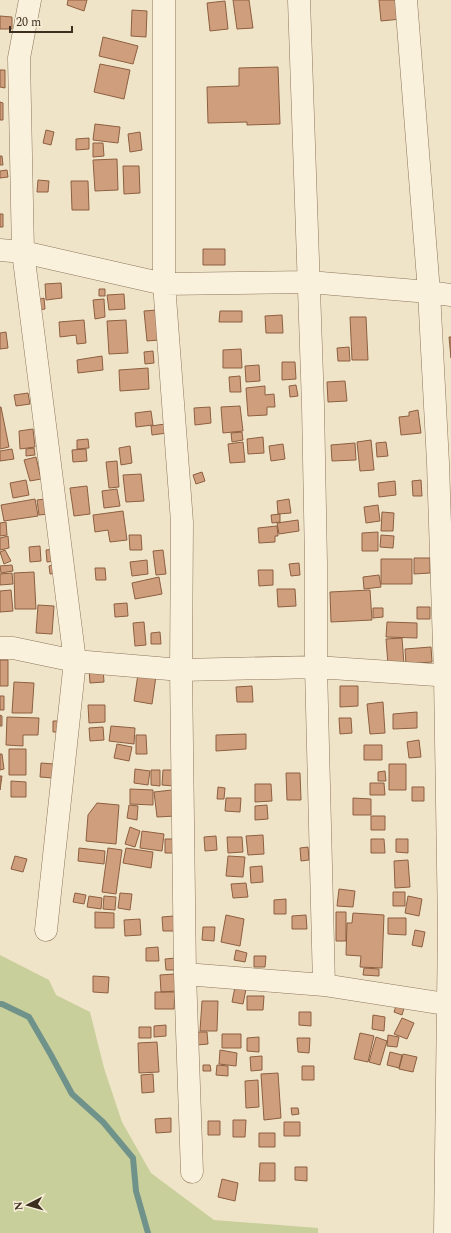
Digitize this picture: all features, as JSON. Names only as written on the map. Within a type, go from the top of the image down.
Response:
[{"type":"street","points":[[30,0],[19,58],[23,252],[75,661],[46,930]]},
{"type":"street","points":[[164,0],[164,284],[182,522],[181,670],[185,974],[192,1172]]},
{"type":"street","points":[[299,0],[309,282],[316,563],[316,667],[324,985]]},
{"type":"street","points":[[406,0],[429,292],[448,676],[449,1004],[446,1233]]},
{"type":"street","points":[[0,250],[23,252],[164,284],[309,282],[451,295]]},
{"type":"street","points":[[0,648],[13,648],[75,661],[181,670],[316,667],[448,676]]},
{"type":"street","points":[[185,974],[324,985],[449,1004]]},
{"type":"green space","points":[[0,955],[49,980],[56,995],[90,1012],[104,1068],[122,1122],[151,1173],[214,1220],[318,1228],[318,1233],[0,1233]]},
{"type":"building","points":[[68,0],[87,0],[84,11],[67,5]]},
{"type":"building","points":[[233,0],[249,0],[253,28],[237,29]]},
{"type":"building","points":[[379,0],[400,0],[401,19],[381,21]]},
{"type":"building","points":[[225,1],[228,29],[210,31],[207,3]]},
{"type":"building","points":[[132,10],[147,11],[146,37],[131,36]]},
{"type":"building","points":[[0,16],[12,17],[12,29],[0,29]]},
{"type":"building","points":[[103,37],[138,46],[133,64],[99,56]]},
{"type":"building","points":[[100,64],[130,70],[124,99],[94,92]]},
{"type":"building","points":[[278,67],[280,124],[247,125],[247,122],[208,123],[207,87],[239,86],[239,68]]},
{"type":"building","points":[[0,70],[5,70],[5,88],[0,87]]},
{"type":"building","points":[[0,102],[3,103],[3,120],[0,120]]},
{"type":"building","points":[[95,124],[120,127],[118,143],[93,140]]},
{"type":"building","points":[[46,130],[54,132],[51,145],[43,143]]},
{"type":"building","points":[[140,132],[142,150],[130,152],[128,134]]},
{"type":"building","points":[[89,138],[89,149],[76,150],[76,139]]},
{"type":"building","points":[[93,143],[103,143],[104,156],[93,157]]},
{"type":"building","points":[[0,156],[2,156],[3,165],[0,165]]},
{"type":"building","points":[[117,159],[118,190],[95,191],[93,160]]},
{"type":"building","points":[[123,166],[139,166],[140,193],[124,194]]},
{"type":"building","points":[[7,170],[8,177],[0,178],[0,171]]},
{"type":"building","points":[[38,180],[49,181],[48,192],[37,192]]},
{"type":"building","points":[[71,181],[88,181],[89,210],[72,210]]},
{"type":"building","points":[[0,214],[3,214],[3,227],[0,227]]},
{"type":"building","points":[[203,249],[225,249],[225,265],[203,265]]},
{"type":"building","points":[[61,283],[62,298],[46,300],[45,284]]},
{"type":"building","points":[[99,289],[105,289],[105,296],[99,296]]},
{"type":"building","points":[[124,294],[125,309],[109,310],[107,295]]},
{"type":"building","points":[[44,298],[45,309],[38,310],[37,300]]},
{"type":"building","points":[[104,299],[105,317],[95,319],[93,300]]},
{"type":"building","points":[[157,310],[159,340],[147,341],[144,311]]},
{"type":"building","points":[[220,311],[242,311],[242,322],[219,322]]},
{"type":"building","points":[[282,315],[283,333],[266,333],[265,316]]},
{"type":"building","points":[[350,317],[366,317],[368,360],[352,360]]},
{"type":"building","points":[[84,320],[86,343],[77,344],[76,335],[60,337],[59,322]]},
{"type":"building","points":[[126,320],[128,353],[109,354],[107,321]]},
{"type":"building","points":[[6,332],[8,348],[0,349],[0,333]]},
{"type":"building","points":[[449,337],[451,337],[451,358]]},
{"type":"building","points":[[349,347],[350,361],[338,361],[337,348]]},
{"type":"building","points":[[241,349],[242,368],[223,368],[223,350]]},
{"type":"building","points":[[153,351],[154,363],[145,364],[144,352]]},
{"type":"building","points":[[102,356],[103,370],[78,373],[77,360]]},
{"type":"building","points":[[282,362],[295,362],[296,379],[282,380]]},
{"type":"building","points":[[259,365],[260,381],[246,382],[245,366]]},
{"type":"building","points":[[148,368],[149,389],[120,391],[119,370]]},
{"type":"building","points":[[240,376],[241,392],[230,392],[229,377]]},
{"type":"building","points":[[345,381],[347,401],[328,402],[327,382]]},
{"type":"building","points":[[296,385],[298,396],[290,397],[289,386]]},
{"type":"building","points":[[265,386],[265,395],[274,394],[275,407],[267,407],[267,415],[248,416],[246,388]]},
{"type":"building","points":[[28,393],[30,404],[16,406],[14,395]]},
{"type":"building","points":[[240,406],[243,431],[223,433],[221,407]]},
{"type":"building","points":[[0,407],[9,447],[0,449]]},
{"type":"building","points":[[210,407],[211,423],[195,425],[194,408]]},
{"type":"building","points":[[418,410],[421,433],[401,435],[399,417],[409,416],[409,412]]},
{"type":"building","points":[[151,411],[153,425],[136,427],[135,413]]},
{"type":"building","points":[[165,424],[167,433],[152,435],[151,426]]},
{"type":"building","points":[[33,429],[35,447],[20,449],[19,431]]},
{"type":"building","points":[[242,432],[243,440],[232,442],[231,433]]},
{"type":"building","points":[[263,437],[264,453],[248,454],[247,439]]},
{"type":"building","points":[[88,439],[89,448],[77,449],[77,440]]},
{"type":"building","points":[[371,440],[374,470],[360,471],[357,442]]},
{"type":"building","points":[[243,442],[245,462],[230,463],[228,444]]},
{"type":"building","points":[[386,442],[388,456],[377,457],[376,443]]},
{"type":"building","points":[[355,443],[356,460],[332,461],[331,445]]},
{"type":"building","points":[[283,444],[285,459],[271,461],[269,446]]},
{"type":"building","points":[[130,446],[132,463],[121,465],[119,448]]},
{"type":"building","points":[[34,448],[35,455],[26,456],[26,449]]},
{"type":"building","points":[[12,449],[14,459],[0,461],[0,451]]},
{"type":"building","points":[[86,449],[87,461],[73,462],[72,450]]},
{"type":"building","points":[[36,457],[41,479],[30,481],[24,460]]},
{"type":"building","points":[[117,461],[119,487],[109,488],[106,462]]},
{"type":"building","points":[[202,472],[205,481],[196,484],[193,475]]},
{"type":"building","points":[[141,474],[144,501],[126,502],[123,475]]},
{"type":"building","points":[[26,480],[29,495],[13,498],[10,483]]},
{"type":"building","points":[[421,480],[422,496],[413,496],[412,481]]},
{"type":"building","points":[[395,481],[396,495],[379,497],[378,483]]},
{"type":"building","points":[[87,486],[90,514],[74,516],[70,488]]},
{"type":"building","points":[[117,489],[120,506],[104,508],[102,491]]},
{"type":"building","points":[[35,499],[38,516],[4,521],[1,505]]},
{"type":"building","points":[[46,499],[48,514],[39,515],[37,500]]},
{"type":"building","points":[[289,499],[291,513],[278,514],[277,501]]},
{"type":"building","points":[[378,505],[380,521],[366,523],[364,507]]},
{"type":"building","points":[[123,511],[127,540],[110,542],[108,530],[95,532],[93,515]]},
{"type":"building","points":[[382,512],[394,513],[393,531],[381,531]]},
{"type":"building","points":[[280,514],[280,522],[272,523],[271,515]]},
{"type":"building","points":[[298,520],[299,531],[279,534],[277,523]]},
{"type":"building","points":[[6,522],[7,535],[0,536],[0,523]]},
{"type":"building","points":[[277,526],[278,536],[275,536],[275,542],[259,543],[258,528]]},
{"type":"building","points":[[378,532],[378,551],[362,551],[362,533]]},
{"type":"building","points":[[129,535],[141,535],[142,550],[130,550]]},
{"type":"building","points":[[381,535],[394,536],[393,548],[380,547]]},
{"type":"building","points":[[8,536],[9,548],[0,550],[0,538]]},
{"type":"building","points":[[40,546],[41,561],[30,562],[29,547]]},
{"type":"building","points":[[55,549],[56,561],[47,562],[46,550]]},
{"type":"building","points":[[5,550],[11,561],[4,564],[0,552]]},
{"type":"building","points":[[163,550],[166,574],[156,575],[153,551]]},
{"type":"building","points":[[414,558],[430,558],[430,573],[414,574]]},
{"type":"building","points":[[381,559],[412,559],[412,584],[381,584]]},
{"type":"building","points":[[147,560],[148,574],[132,576],[130,562]]},
{"type":"building","points":[[299,563],[300,575],[291,576],[289,564]]},
{"type":"building","points":[[56,564],[57,573],[50,574],[49,566]]},
{"type":"building","points":[[12,565],[13,571],[1,573],[0,566]]},
{"type":"building","points":[[95,568],[105,568],[106,580],[96,580]]},
{"type":"building","points":[[258,570],[273,570],[273,585],[259,586]]},
{"type":"building","points":[[34,572],[36,609],[15,609],[14,573]]},
{"type":"building","points":[[12,573],[13,584],[0,585],[0,574]]},
{"type":"building","points":[[379,575],[381,587],[364,589],[363,577]]},
{"type":"building","points":[[159,577],[162,594],[135,599],[132,583]]},
{"type":"building","points":[[277,589],[295,589],[296,606],[278,607]]},
{"type":"building","points":[[11,590],[13,611],[0,612],[0,591]]},
{"type":"building","points":[[370,590],[372,620],[331,622],[330,592]]},
{"type":"building","points":[[127,603],[128,616],[115,617],[114,604]]},
{"type":"building","points":[[38,605],[54,606],[52,634],[36,633]]},
{"type":"building","points":[[417,607],[430,607],[430,619],[417,619]]},
{"type":"building","points":[[373,608],[383,608],[383,617],[373,618]]},
{"type":"building","points":[[144,622],[146,645],[135,646],[133,623]]},
{"type":"building","points":[[387,622],[417,623],[417,638],[386,637]]},
{"type":"building","points":[[160,632],[161,644],[151,644],[151,633]]},
{"type":"building","points":[[402,638],[404,664],[388,665],[386,639]]},
{"type":"building","points":[[431,647],[432,662],[406,664],[405,649]]},
{"type":"building","points":[[0,660],[8,660],[8,686],[0,686]]},
{"type":"building","points":[[103,668],[104,682],[90,683],[89,669]]},
{"type":"building","points":[[138,674],[156,676],[152,704],[134,701]]},
{"type":"building","points":[[14,682],[34,683],[32,713],[12,713]]},
{"type":"building","points":[[252,686],[253,702],[237,702],[236,687]]},
{"type":"building","points":[[340,686],[358,686],[358,706],[340,707]]},
{"type":"building","points":[[0,696],[4,696],[4,710],[0,710]]},
{"type":"building","points":[[383,702],[385,733],[370,734],[367,704]]},
{"type":"building","points":[[88,705],[105,705],[105,722],[89,723]]},
{"type":"building","points":[[417,712],[417,728],[393,729],[393,714]]},
{"type":"building","points":[[0,715],[2,716],[2,726],[0,726]]},
{"type":"building","points":[[7,717],[39,718],[38,735],[23,735],[23,746],[6,745]]},
{"type":"building","points":[[339,718],[351,718],[352,733],[340,734]]},
{"type":"building","points":[[53,721],[62,721],[62,732],[53,732]]},
{"type":"building","points":[[111,726],[135,728],[134,744],[109,741]]},
{"type":"building","points":[[103,727],[104,740],[90,741],[89,728]]},
{"type":"building","points":[[246,734],[246,749],[216,751],[216,735]]},
{"type":"building","points":[[136,735],[146,735],[147,754],[136,754]]},
{"type":"building","points":[[419,740],[421,757],[409,758],[407,742]]},
{"type":"building","points":[[117,744],[132,747],[129,761],[114,758]]},
{"type":"building","points":[[364,745],[382,745],[382,760],[364,760]]},
{"type":"building","points":[[9,749],[26,749],[26,775],[9,775]]},
{"type":"building","points":[[0,754],[2,754],[4,769],[0,770]]},
{"type":"building","points":[[41,763],[54,764],[53,778],[40,777]]},
{"type":"building","points":[[389,764],[406,764],[406,790],[389,790]]},
{"type":"building","points":[[135,769],[150,771],[148,785],[134,783]]},
{"type":"building","points":[[151,770],[160,770],[160,786],[151,785]]},
{"type":"building","points":[[163,770],[175,770],[174,786],[162,785]]},
{"type":"building","points":[[385,771],[386,781],[378,781],[378,772]]},
{"type":"building","points":[[286,773],[300,773],[301,800],[287,800]]},
{"type":"building","points":[[0,776],[2,776],[0,790]]},
{"type":"building","points":[[11,781],[26,782],[26,797],[11,797]]},
{"type":"building","points":[[370,783],[384,783],[385,795],[370,795]]},
{"type":"building","points":[[255,784],[271,784],[272,801],[255,802]]},
{"type":"building","points":[[218,787],[225,788],[224,799],[217,799]]},
{"type":"building","points":[[412,787],[424,787],[424,801],[412,801]]},
{"type":"building","points":[[130,789],[153,790],[153,805],[130,804]]},
{"type":"building","points":[[172,790],[175,816],[157,817],[154,792]]},
{"type":"building","points":[[226,798],[241,798],[240,812],[225,811]]},
{"type":"building","points":[[353,798],[371,799],[371,815],[353,815]]},
{"type":"building","points":[[97,803],[119,805],[116,844],[86,841],[88,815]]},
{"type":"building","points":[[129,805],[138,806],[137,820],[127,818]]},
{"type":"building","points":[[267,805],[268,819],[255,820],[255,806]]},
{"type":"building","points":[[371,816],[385,816],[385,830],[371,830]]},
{"type":"building","points":[[130,827],[140,831],[135,847],[125,844]]},
{"type":"building","points":[[142,831],[164,834],[162,851],[140,848]]},
{"type":"building","points":[[263,835],[264,854],[248,855],[246,836]]},
{"type":"building","points":[[216,836],[217,850],[205,851],[204,837]]},
{"type":"building","points":[[227,837],[242,837],[243,852],[228,853]]},
{"type":"building","points":[[165,839],[174,839],[175,853],[165,853]]},
{"type":"building","points":[[371,839],[384,839],[385,853],[371,853]]},
{"type":"building","points":[[396,839],[408,839],[408,853],[396,852]]},
{"type":"building","points":[[308,847],[309,860],[301,861],[300,848]]},
{"type":"building","points":[[79,848],[105,851],[104,864],[78,861]]},
{"type":"building","points":[[108,848],[122,850],[116,894],[102,892]]},
{"type":"building","points":[[126,848],[153,852],[151,868],[123,863]]},
{"type":"building","points":[[15,856],[27,859],[23,872],[11,869]]},
{"type":"building","points":[[228,856],[245,857],[243,877],[226,876]]},
{"type":"building","points":[[408,860],[410,887],[395,888],[394,861]]},
{"type":"building","points":[[262,866],[263,882],[251,883],[250,867]]},
{"type":"building","points":[[246,883],[248,897],[233,898],[231,884]]},
{"type":"building","points":[[339,889],[355,891],[353,907],[337,906]]},
{"type":"building","points":[[393,892],[405,892],[405,906],[393,906]]},
{"type":"building","points":[[75,893],[86,895],[84,904],[73,902]]},
{"type":"building","points":[[120,893],[132,894],[130,910],[118,908]]},
{"type":"building","points":[[89,896],[102,898],[101,909],[87,907]]},
{"type":"building","points":[[104,896],[116,897],[115,910],[103,909]]},
{"type":"building","points":[[408,896],[422,899],[419,916],[405,913]]},
{"type":"building","points":[[286,899],[286,914],[274,914],[274,900]]},
{"type":"building","points":[[95,912],[114,913],[114,928],[95,928]]},
{"type":"building","points":[[336,912],[346,912],[346,941],[336,941]]},
{"type":"building","points":[[353,913],[384,915],[382,968],[360,967],[361,956],[346,955],[347,923],[352,923]]},
{"type":"building","points":[[226,915],[244,919],[240,946],[221,942]]},
{"type":"building","points":[[306,915],[307,929],[292,929],[292,916]]},
{"type":"building","points":[[174,916],[175,931],[163,931],[162,917]]},
{"type":"building","points":[[388,918],[406,918],[406,935],[388,934]]},
{"type":"building","points":[[140,919],[141,935],[125,936],[124,920]]},
{"type":"building","points":[[203,927],[215,927],[214,941],[202,940]]},
{"type":"building","points":[[415,930],[425,932],[422,947],[412,945]]},
{"type":"building","points":[[158,947],[159,961],[146,961],[146,948]]},
{"type":"building","points":[[236,950],[247,953],[245,962],[234,960]]},
{"type":"building","points":[[254,956],[266,956],[265,967],[254,967]]},
{"type":"building","points":[[176,958],[176,970],[166,970],[165,959]]},
{"type":"building","points":[[364,968],[379,969],[379,976],[363,975]]},
{"type":"building","points":[[175,974],[176,991],[161,992],[160,975]]},
{"type":"building","points":[[93,976],[109,977],[108,993],[93,992]]},
{"type":"building","points":[[235,987],[246,989],[243,1004],[232,1002]]},
{"type":"building","points":[[155,992],[175,992],[174,1009],[155,1009]]},
{"type":"building","points":[[247,996],[264,996],[263,1010],[247,1010]]},
{"type":"building","points":[[202,1001],[218,1001],[217,1031],[200,1031]]},
{"type":"building","points":[[396,1006],[404,1008],[402,1015],[394,1012]]},
{"type":"building","points":[[299,1012],[311,1012],[311,1026],[299,1025]]},
{"type":"building","points":[[373,1015],[385,1017],[384,1031],[372,1029]]},
{"type":"building","points":[[402,1018],[414,1023],[407,1039],[394,1034]]},
{"type":"building","points":[[166,1025],[166,1036],[154,1037],[154,1026]]},
{"type":"building","points":[[139,1027],[151,1027],[151,1038],[139,1038]]},
{"type":"building","points":[[197,1032],[207,1032],[208,1044],[197,1045]]},
{"type":"building","points":[[360,1033],[374,1036],[368,1062],[354,1059]]},
{"type":"building","points":[[222,1034],[241,1034],[241,1048],[222,1048]]},
{"type":"building","points":[[388,1035],[399,1037],[397,1047],[387,1046]]},
{"type":"building","points":[[259,1037],[259,1052],[247,1051],[247,1038]]},
{"type":"building","points":[[376,1037],[387,1041],[380,1065],[369,1062]]},
{"type":"building","points":[[297,1038],[310,1038],[309,1053],[298,1052]]},
{"type":"building","points":[[157,1042],[159,1072],[139,1073],[138,1043]]},
{"type":"building","points":[[220,1050],[237,1053],[236,1066],[219,1064]]},
{"type":"building","points":[[390,1052],[402,1055],[399,1068],[387,1065]]},
{"type":"building","points":[[403,1054],[417,1057],[413,1072],[399,1069]]},
{"type":"building","points":[[262,1056],[262,1070],[251,1071],[250,1057]]},
{"type":"building","points":[[203,1065],[210,1065],[211,1071],[203,1071]]},
{"type":"building","points":[[217,1065],[228,1066],[228,1076],[216,1075]]},
{"type":"building","points":[[302,1066],[314,1066],[314,1080],[302,1080]]},
{"type":"building","points":[[278,1073],[281,1118],[264,1120],[261,1074]]},
{"type":"building","points":[[153,1074],[154,1092],[142,1093],[141,1075]]},
{"type":"building","points":[[258,1080],[259,1107],[246,1108],[245,1081]]},
{"type":"building","points":[[291,1108],[298,1108],[299,1114],[292,1115]]},
{"type":"building","points":[[171,1118],[171,1132],[156,1133],[155,1119]]},
{"type":"building","points":[[233,1120],[246,1120],[245,1137],[233,1137]]},
{"type":"building","points":[[208,1121],[220,1121],[220,1135],[208,1135]]},
{"type":"building","points":[[284,1122],[300,1122],[300,1136],[284,1136]]},
{"type":"building","points":[[259,1133],[275,1133],[275,1147],[259,1147]]},
{"type":"building","points":[[260,1163],[275,1163],[275,1181],[259,1181]]},
{"type":"building","points":[[295,1167],[307,1167],[307,1181],[295,1180]]},
{"type":"building","points":[[222,1179],[238,1183],[235,1201],[218,1197]]},
{"type":"waterway","points":[[0,1004],[29,1017],[72,1094],[103,1122],[133,1158],[136,1191],[148,1233]]}]
